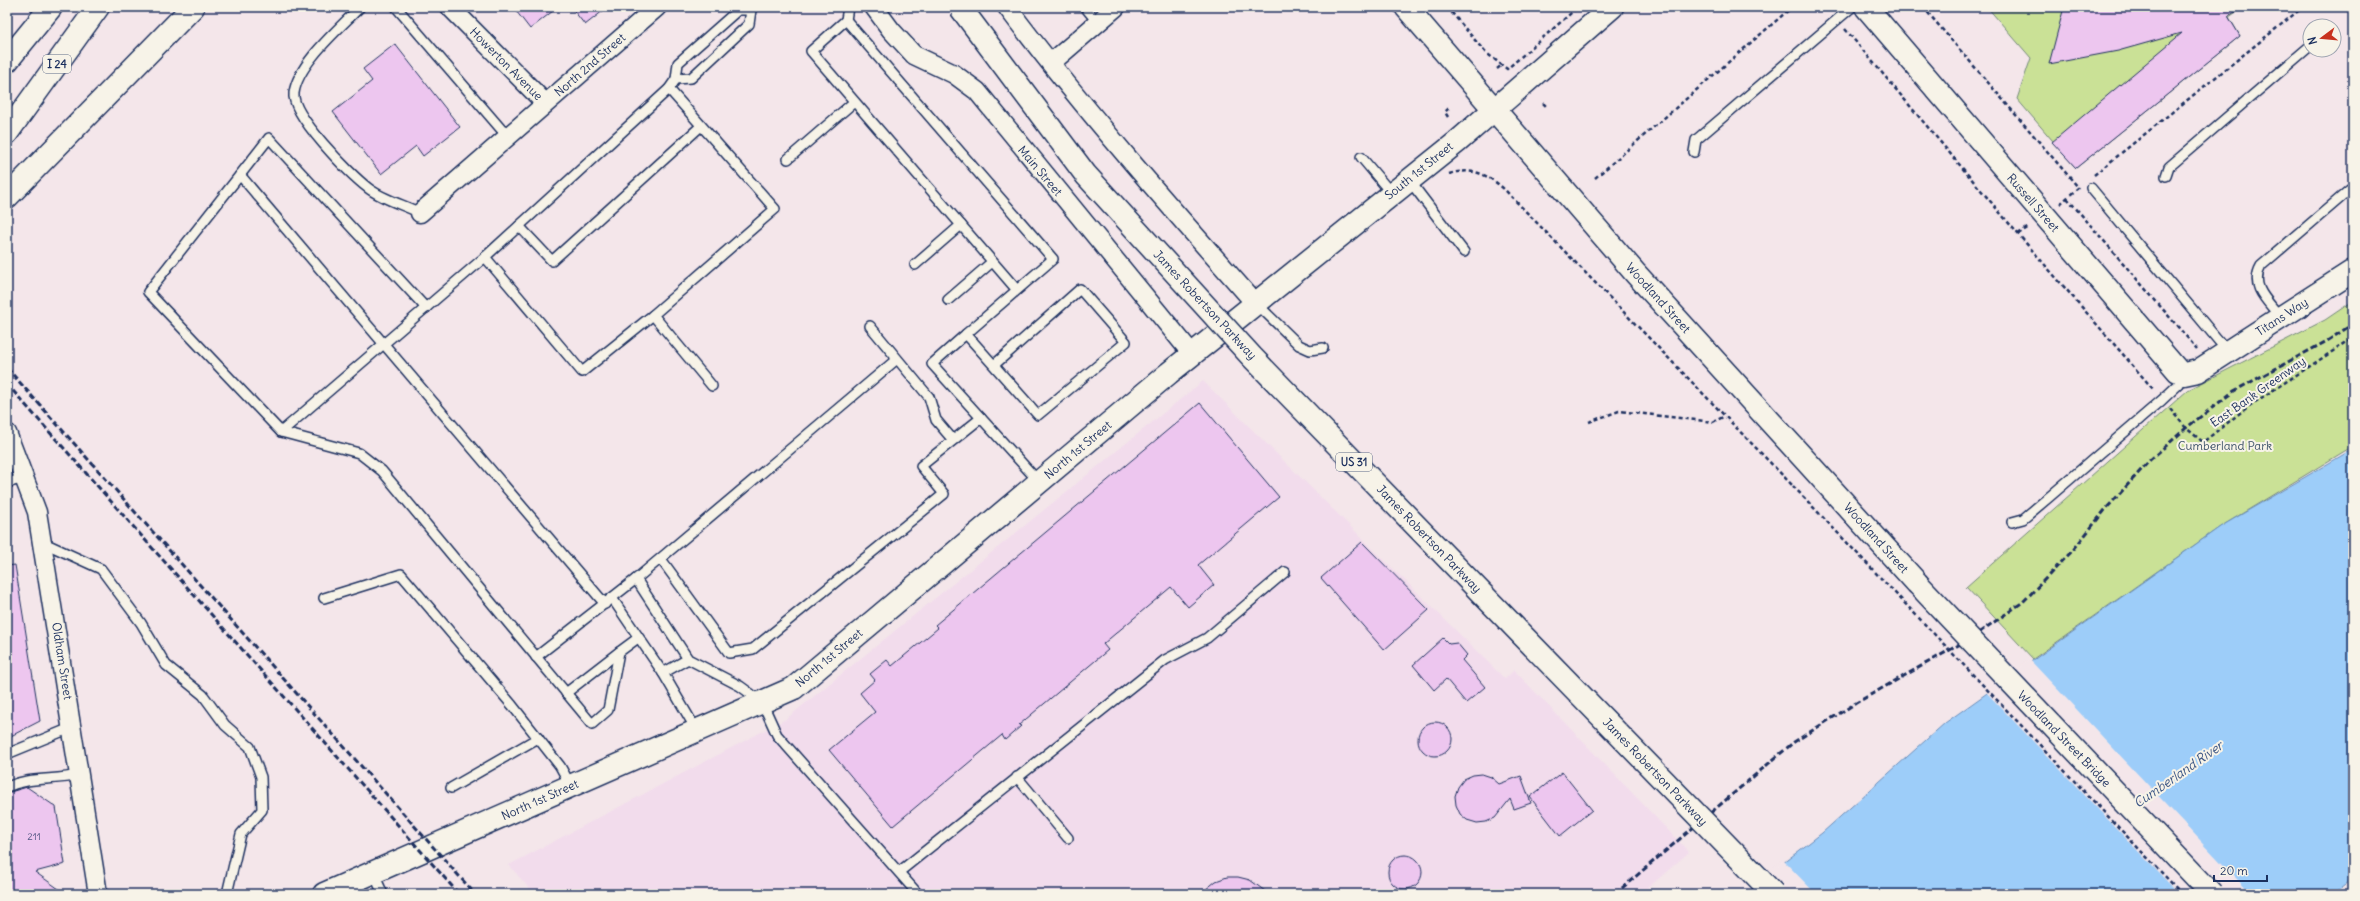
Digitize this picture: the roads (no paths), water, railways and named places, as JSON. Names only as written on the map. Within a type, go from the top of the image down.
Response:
[{"type":"main road","points":[[7,61],[51,7]]},
{"type":"main road","name":"I 24","points":[[12,127],[98,7]]},
{"type":"main road","points":[[7,197],[49,156],[193,7]]},
{"type":"main road","name":"James Robertson Parkway","points":[[960,7],[1086,175],[1247,351],[1774,894]]},
{"type":"main road","name":"Woodland Street","points":[[1406,7],[1642,280],[1916,583]]},
{"type":"main road","name":"South 1st Street","points":[[1222,330],[1494,110],[1612,7]]},
{"type":"main road","name":"Russell Street","points":[[1866,7],[2173,366],[2184,374]]},
{"type":"main road","name":"Titans Way","points":[[2184,374],[2191,374],[2206,359],[2228,352],[2353,271]]},
{"type":"main road","name":"North 1st Street","points":[[324,894],[572,787],[794,688],[1222,330]]},
{"type":"main road","name":"Woodland Street Bridge","points":[[1916,583],[2212,894]]},
{"type":"street","name":"Howerton Avenue","points":[[451,7],[545,103]]},
{"type":"street","name":"North 2nd Street","points":[[420,213],[522,122],[657,7]]},
{"type":"street","name":"Main Street","points":[[874,7],[891,30],[914,55],[954,74],[977,91],[1192,354]]},
{"type":"street","points":[[1008,7],[1051,63],[1187,227],[1255,302]]},
{"type":"street","points":[[1051,63],[1116,7]]},
{"type":"street","name":"Oldham Street","points":[[7,433],[37,512],[73,727],[98,894]]},
{"type":"lane","points":[[360,7],[307,62],[294,93],[296,108],[318,138],[368,188],[420,213]]},
{"type":"lane","points":[[396,7],[507,136]]},
{"type":"lane","points":[[848,7],[846,20],[811,52],[1016,290]]},
{"type":"lane","points":[[1085,7],[1098,22]]},
{"type":"lane","points":[[1694,152],[1696,140],[1852,7]]},
{"type":"lane","points":[[281,432],[485,257],[668,89],[676,79],[678,63],[738,10],[752,8],[749,24],[743,30],[691,78],[676,79]]},
{"type":"lane","points":[[846,20],[1053,259],[932,364],[1039,482]]},
{"type":"lane","points":[[2166,176],[2170,168],[2302,53]]},
{"type":"lane","points":[[485,257],[582,372],[653,315],[776,209],[668,89]]},
{"type":"lane","points":[[788,159],[854,102]]},
{"type":"lane","points":[[519,226],[552,261],[702,126]]},
{"type":"lane","points":[[426,308],[269,138],[148,292],[281,432],[359,453],[382,471],[592,724],[608,710],[620,652]]},
{"type":"lane","points":[[1362,157],[1392,194]]},
{"type":"lane","points":[[240,175],[384,344],[608,601],[638,638],[663,673],[697,731]]},
{"type":"lane","points":[[1409,180],[1464,252]]},
{"type":"lane","points":[[2088,185],[2228,352]]},
{"type":"lane","points":[[2281,318],[2258,288],[2258,272],[2261,266],[2353,187]]},
{"type":"lane","points":[[915,265],[961,225]]},
{"type":"lane","points":[[948,300],[992,262]]},
{"type":"lane","points":[[966,334],[1038,415],[1126,342],[1080,289],[994,365]]},
{"type":"lane","points":[[1255,302],[1299,345],[1310,350],[1323,348]]},
{"type":"lane","points":[[653,315],[712,386]]},
{"type":"lane","points":[[870,326],[929,397],[936,420],[953,440]]},
{"type":"lane","points":[[536,657],[636,580],[897,359]]},
{"type":"lane","points":[[2012,522],[2023,519],[2162,400],[2179,384],[2184,374]]},
{"type":"lane","points":[[661,558],[729,653],[753,649],[944,494],[921,466],[981,418]]},
{"type":"lane","points":[[7,483],[24,478]]},
{"type":"lane","points":[[42,542],[101,568],[141,623],[166,665],[203,696],[225,725],[250,747],[261,777],[262,810],[241,834],[227,894]]},
{"type":"lane","points":[[899,872],[1165,660],[1207,638],[1285,572]]},
{"type":"lane","points":[[324,598],[401,574],[439,616],[538,738],[560,766],[572,787]]},
{"type":"lane","points":[[636,580],[688,659],[740,686],[762,702],[777,735],[918,894]]},
{"type":"lane","points":[[566,693],[638,638]]},
{"type":"lane","points":[[663,673],[688,659]]},
{"type":"lane","points":[[7,754],[73,727]]},
{"type":"lane","points":[[451,788],[538,738]]},
{"type":"lane","points":[[7,786],[24,780],[58,780],[79,775]]},
{"type":"lane","points":[[1017,777],[1068,838]]},
{"type":"lane","points":[[373,872],[383,894]]},
{"type":"water","name":"Cumberland River","points":[[2353,449],[2353,878],[2332,894],[1743,894],[1822,833],[1945,723],[2220,527]]},
{"type":"railway","points":[[1615,894],[1794,742],[1856,703],[1971,638],[2023,602],[2074,549],[2105,510],[2150,460],[2186,428],[2234,391],[2327,341],[2353,324]]},
{"type":"railway","points":[[7,368],[475,894]]},
{"type":"railway","points":[[7,384],[459,894]]},
{"type":"park label","name":"Cumberland Park","points":[[2225,446]]}]
